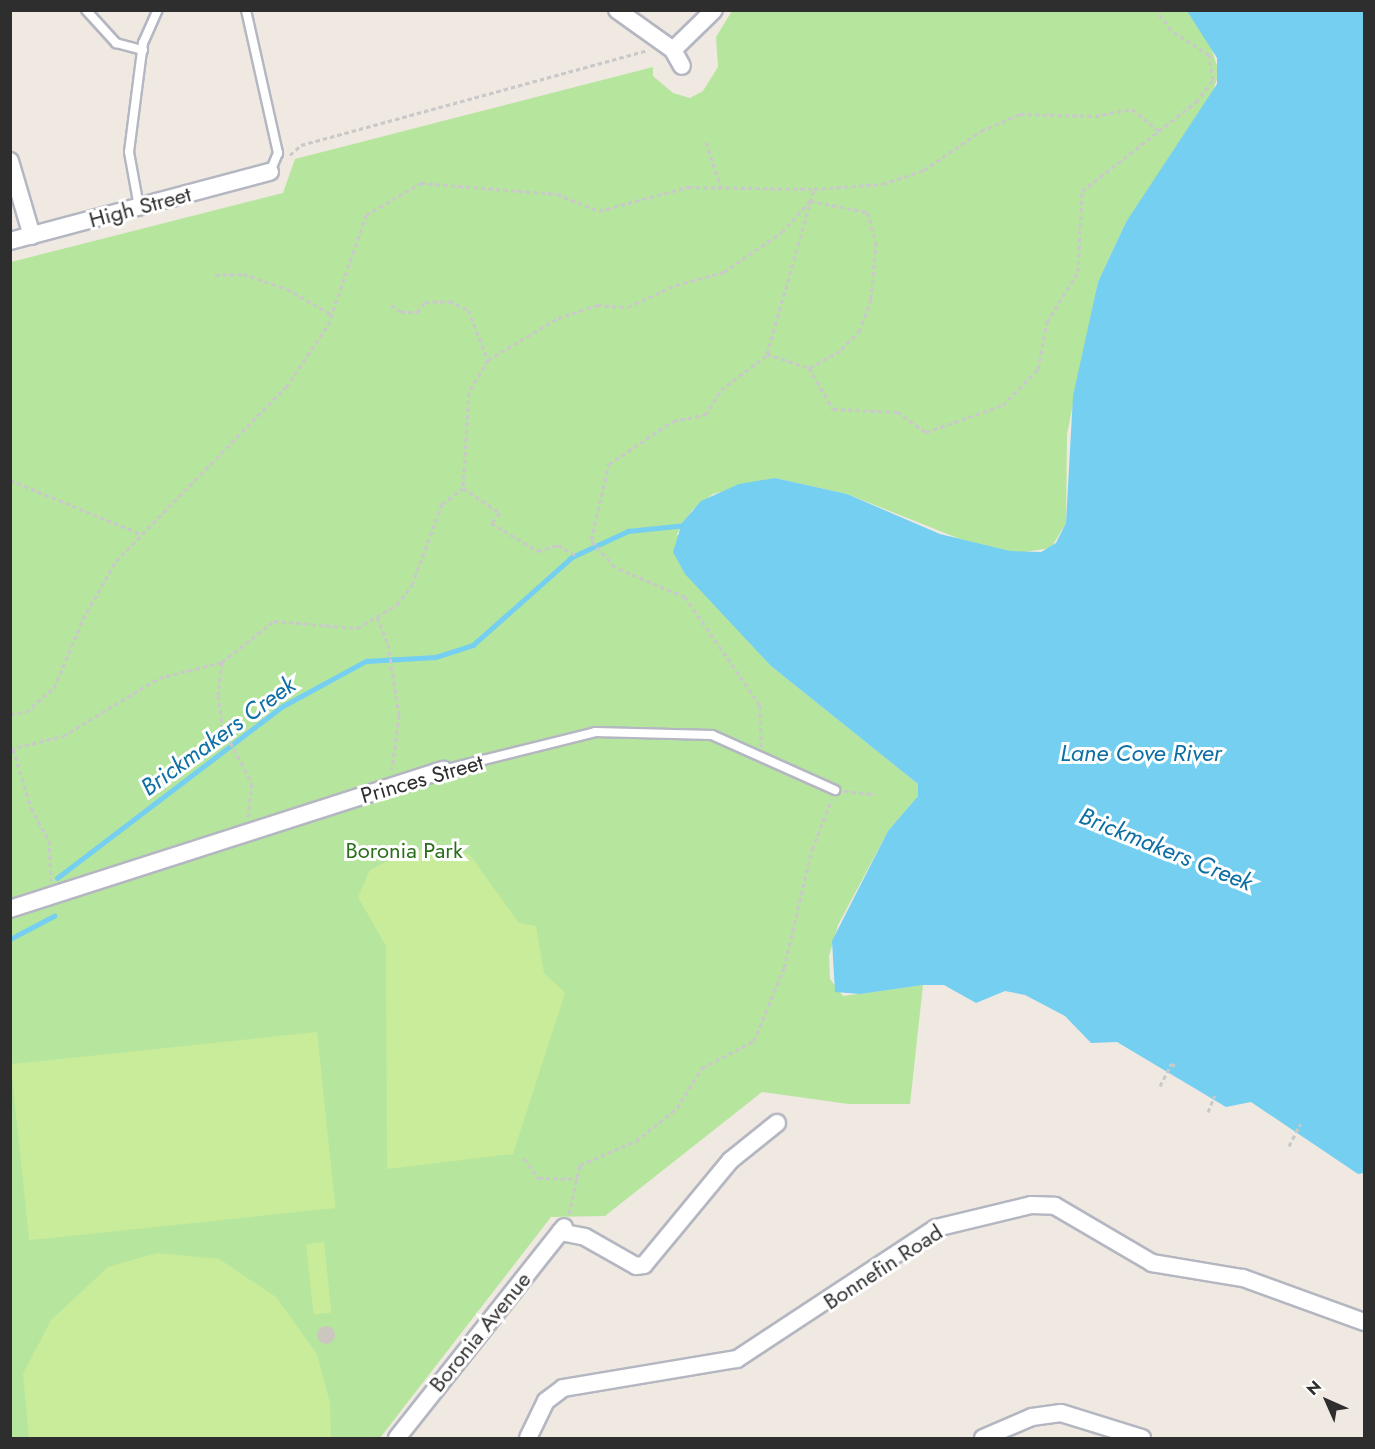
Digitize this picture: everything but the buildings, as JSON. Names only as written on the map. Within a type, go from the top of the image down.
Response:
[{"type":"street","points":[[617,10],[673,50],[682,66]]},
{"type":"street","points":[[673,50],[714,10]]},
{"type":"street","points":[[10,160],[32,236]]},
{"type":"street","name":"High Street","points":[[10,242],[270,172]]},
{"type":"street","name":"Princes Street","points":[[10,909],[443,770]]},
{"type":"street","points":[[562,1229],[585,1237],[636,1266],[644,1265],[731,1160],[777,1123]]},
{"type":"street","name":"Bonnefin Road","points":[[528,1438],[546,1401],[563,1388],[737,1359],[936,1228],[1031,1205],[1055,1206],[1152,1263],[1243,1278],[1365,1322]]},
{"type":"street","name":"Boronia Avenue","points":[[397,1438],[562,1229]]},
{"type":"street","points":[[983,1438],[1032,1417],[1061,1413],[1142,1438]]},
{"type":"lane","points":[[86,10],[116,44],[143,50]]},
{"type":"lane","points":[[246,10],[278,153],[270,172]]},
{"type":"lane","points":[[139,207],[129,152],[143,50],[152,13]]},
{"type":"lane","name":"Princes Street","points":[[443,770],[595,732],[712,735],[761,754],[835,790]]},
{"type":"path","points":[[767,354],[808,368],[833,409],[897,412],[926,432],[1003,405],[1038,369],[1047,322],[1078,272],[1082,191],[1160,132],[1213,80],[1209,55],[1171,30],[1156,10]]},
{"type":"path","points":[[270,172],[301,145],[644,50],[673,50]]},
{"type":"path","points":[[10,714],[26,712],[54,688],[83,619],[116,561],[286,387],[331,314],[366,215],[421,183],[557,194],[599,211],[688,187],[814,189],[883,184],[924,171],[981,131],[1020,114],[1095,116],[1132,109],[1160,132]]},
{"type":"path","points":[[706,142],[721,188]]},
{"type":"path","points":[[761,754],[760,705],[685,597],[615,567],[591,540],[609,464],[673,421],[705,415],[721,390],[767,354],[814,189]]},
{"type":"path","points":[[808,368],[840,351],[860,330],[872,299],[876,242],[867,212],[810,201]]},
{"type":"path","points":[[51,896],[49,840],[32,808],[12,749],[63,736],[159,678],[222,662],[274,621],[357,628],[397,605],[412,585],[442,504],[463,488],[469,392],[488,360],[558,318],[597,305],[628,308],[676,285],[724,272],[782,232],[810,201]]},
{"type":"path","points":[[215,275],[243,274],[287,289],[331,314]]},
{"type":"path","points":[[391,305],[401,312],[417,312],[426,302],[448,301],[468,310],[488,360]]},
{"type":"path","points":[[10,480],[141,534]]},
{"type":"path","points":[[463,488],[500,513],[491,523],[538,550],[558,545],[575,555]]},
{"type":"path","points":[[377,617],[388,645],[399,715],[390,787]]},
{"type":"path","points":[[222,662],[218,695],[223,729],[252,783],[247,833]]},
{"type":"path","points":[[562,1229],[580,1165],[636,1141],[677,1107],[702,1068],[754,1041],[784,968],[812,849],[835,790],[875,795]]},
{"type":"path","points":[[1160,1086],[1171,1064],[1176,1066]]},
{"type":"path","points":[[1208,1112],[1215,1095]]},
{"type":"path","points":[[1289,1146],[1300,1124]]},
{"type":"path","points":[[524,1158],[538,1178],[577,1179]]},
{"type":"green space","name":"Boronia Park","points":[[732,11],[1187,11],[1210,44],[1219,72],[1212,95],[1176,153],[1126,222],[1098,282],[1067,434],[1066,523],[1051,548],[1017,553],[960,539],[847,494],[775,478],[713,494],[692,510],[677,534],[709,596],[771,666],[918,784],[918,796],[888,831],[838,925],[829,956],[830,979],[843,996],[923,985],[910,1104],[849,1104],[762,1092],[605,1216],[551,1217],[380,1438],[11,1438],[11,262],[283,193],[295,159],[653,67],[653,76],[673,93],[690,98],[703,91],[718,67],[716,37]]},
{"type":"green space","points":[[411,849],[469,854],[519,923],[536,926],[544,973],[565,993],[513,1154],[387,1169],[386,946],[358,897],[370,870]]},
{"type":"green space","points":[[317,1032],[336,1208],[29,1240],[11,1064]]},
{"type":"green space","points":[[324,1242],[331,1313],[314,1314],[306,1244]]},
{"type":"green space","points":[[157,1253],[219,1259],[276,1297],[317,1354],[330,1403],[331,1438],[29,1438],[23,1374],[51,1320],[108,1267]]},
{"type":"water","name":"Lane Cove River","points":[[1187,11],[1364,11],[1364,1173],[1358,1174],[1251,1102],[1226,1107],[1117,1042],[1091,1043],[1065,1016],[1025,995],[1005,991],[976,1003],[944,985],[923,985],[860,994],[835,992],[832,941],[888,831],[918,796],[918,784],[771,666],[685,574],[673,552],[682,523],[701,501],[739,484],[775,478],[847,494],[940,534],[1010,551],[1041,552],[1056,543],[1066,523],[1073,396],[1098,282],[1126,222],[1217,84],[1217,58]]},
{"type":"waterway","name":"Brickmakers Creek","points":[[57,878],[283,706],[366,661],[436,657],[473,645],[572,557],[628,531],[686,525]]},
{"type":"waterway","name":"Brickmakers Creek","points":[[10,939],[54,916]]}]
